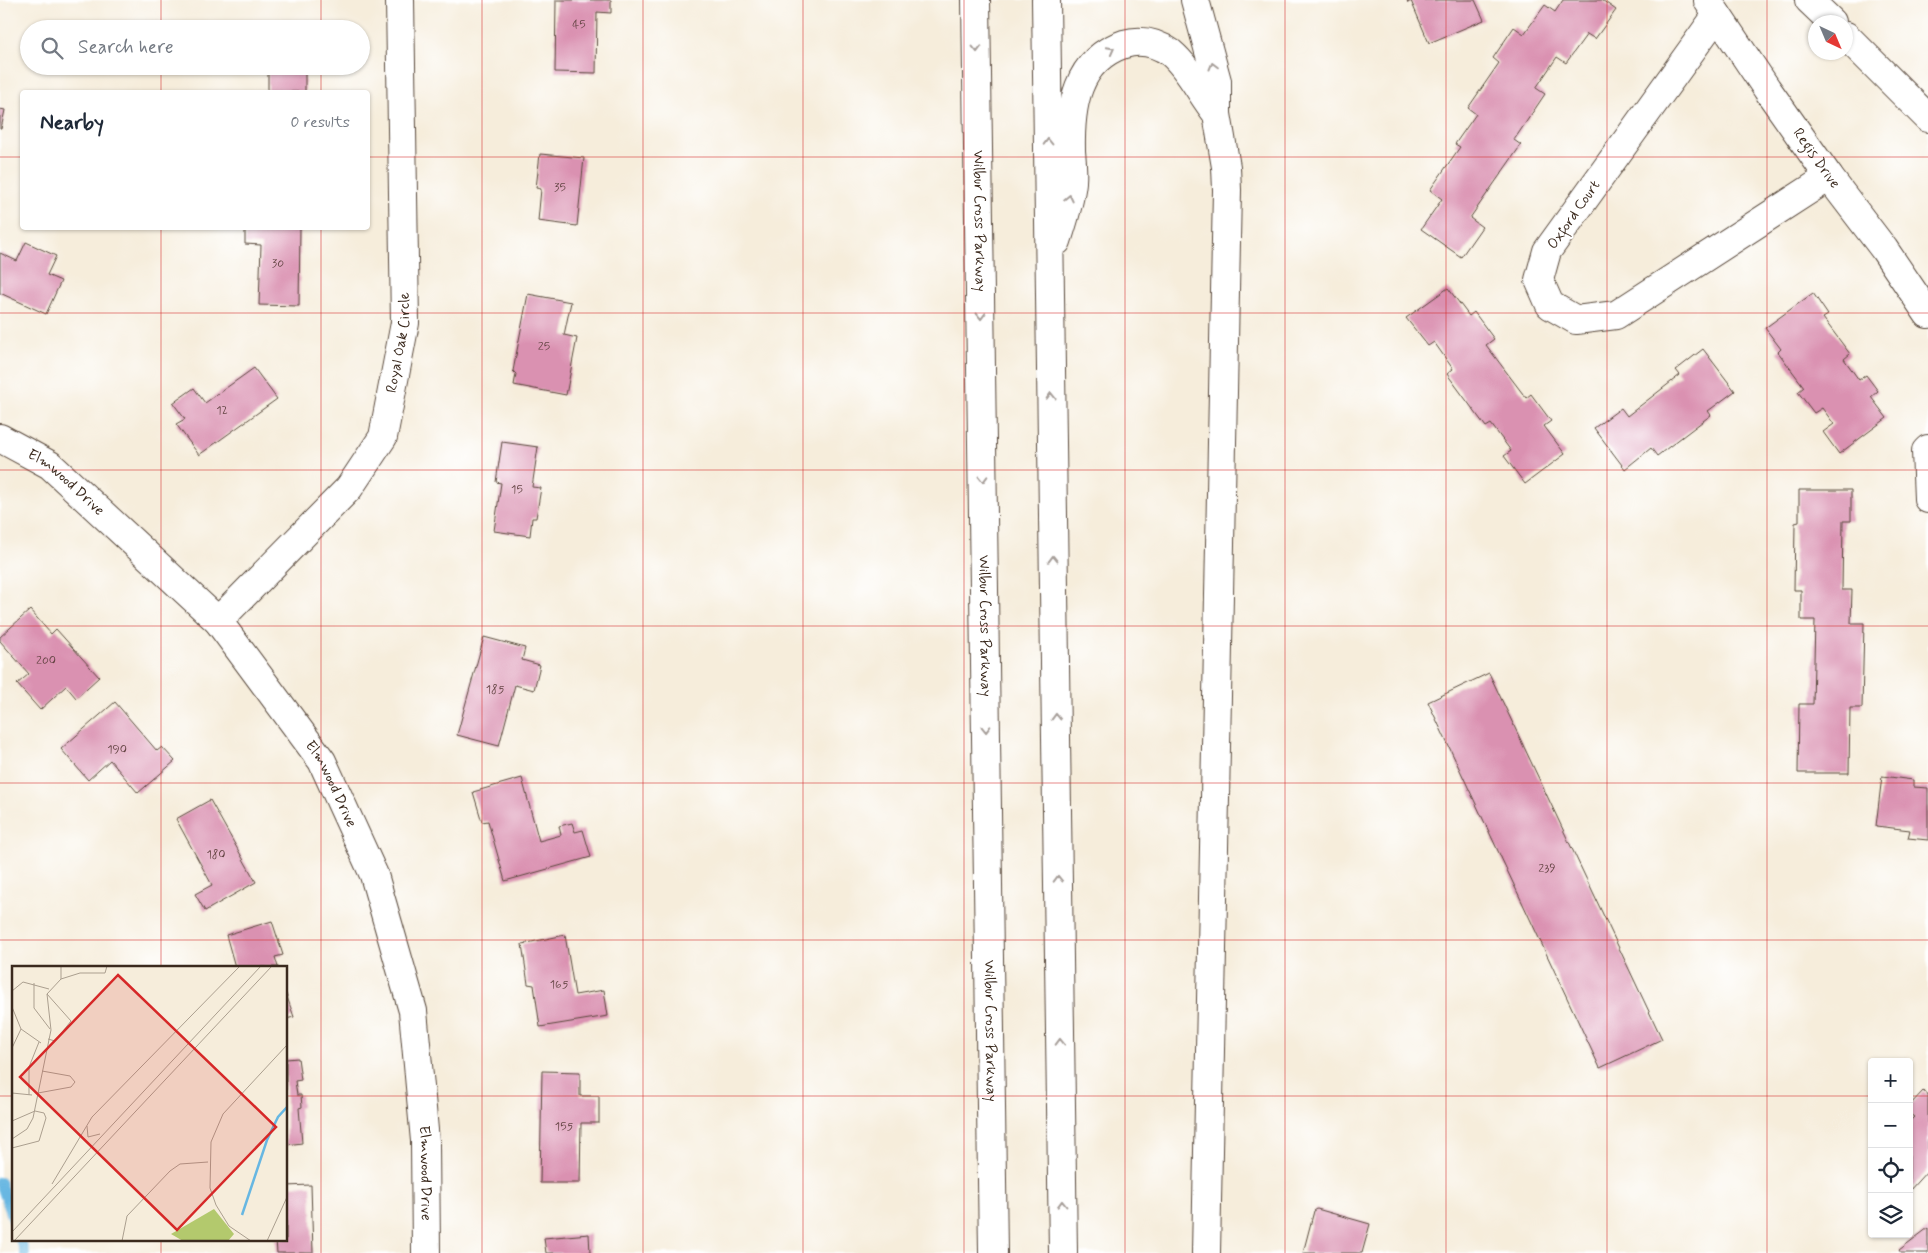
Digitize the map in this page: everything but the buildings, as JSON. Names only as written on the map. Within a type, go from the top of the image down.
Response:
[{"type":"main road","name":"Royal Oak Circle","points":[[218,622],[349,488],[383,437],[405,324],[400,0]]},
{"type":"main road","name":"Wilbur Cross Parkway","points":[[976,0],[993,1253]]},
{"type":"main road","points":[[1046,0],[1063,1253]]},
{"type":"main road","points":[[1195,0],[1217,80],[1217,114],[1226,167],[1228,218],[1217,644],[1206,1253]]},
{"type":"main road","points":[[1809,0],[1825,15]]},
{"type":"main road","name":"Regis Drive","points":[[1712,8],[1829,177],[1884,249],[1928,314]]},
{"type":"main road","name":"Oxford Court","points":[[1712,8],[1547,251],[1539,280],[1550,305],[1576,320],[1616,315],[1829,177]]},
{"type":"main road","points":[[1050,261],[1071,192],[1072,125],[1077,91],[1082,78],[1091,65],[1102,55],[1127,43],[1154,43],[1173,55],[1181,64],[1204,99],[1217,114]]},
{"type":"main road","points":[[1853,43],[1928,118]]},
{"type":"main road","name":"Elmwood Drive","points":[[0,438],[50,465],[218,622],[322,761],[374,875],[414,1011],[425,1141],[426,1253]]},
{"type":"main road","points":[[1928,449],[1926,452],[1928,499]]},
{"type":"waterway","points":[[0,1182],[12,1216]]},
{"type":"waterway","points":[[20,1240],[25,1253]]}]
